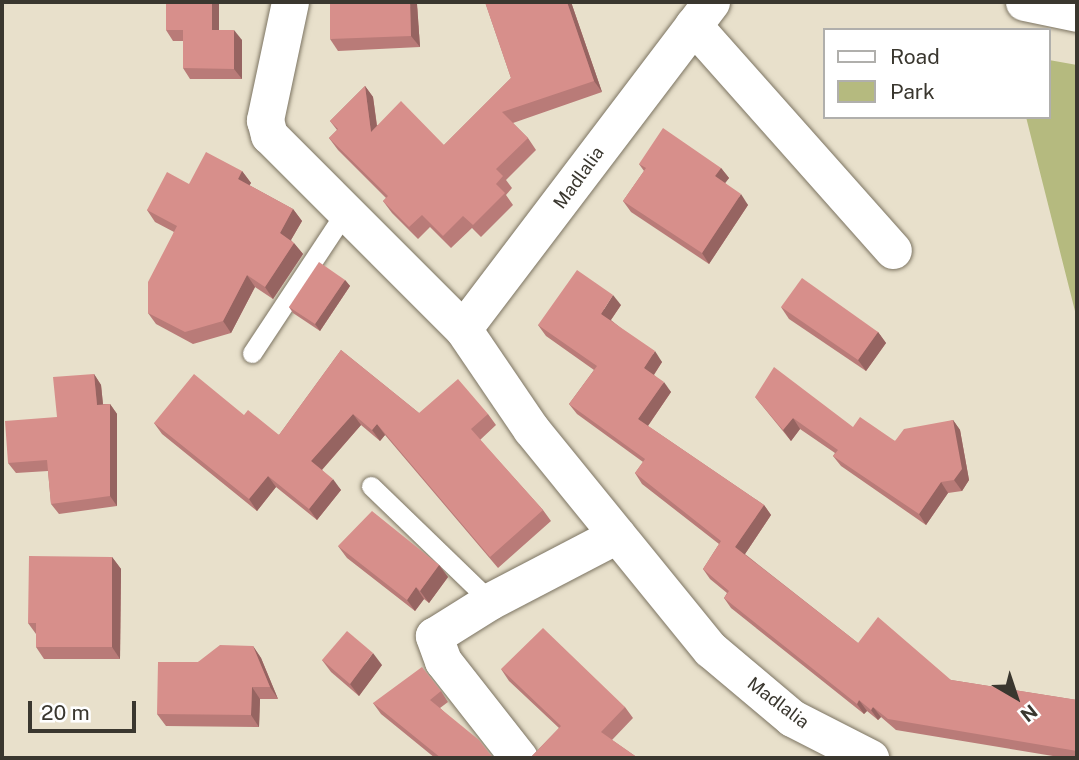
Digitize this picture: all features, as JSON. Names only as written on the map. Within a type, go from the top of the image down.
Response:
[{"type":"street","name":"Madlalia","points":[[290,2],[265,120],[269,135],[463,330],[531,429],[710,649],[792,718],[870,758]]},
{"type":"street","points":[[1024,2],[1077,13]]},
{"type":"street","name":"Madlalia","points":[[463,330],[702,13],[893,250]]},
{"type":"street","points":[[519,758],[435,644],[434,636],[490,601],[617,535]]},
{"type":"lane","points":[[252,353],[345,211]]},
{"type":"lane","points":[[371,486],[490,601]]},
{"type":"green space","points":[[1051,60],[1077,65],[1077,319],[1027,119],[1051,119]]},
{"type":"building","points":[[166,2],[212,2],[212,30],[234,30],[234,69],[183,68],[183,30],[166,30]]},
{"type":"building","points":[[330,2],[410,2],[411,36],[330,39]]},
{"type":"building","points":[[485,2],[567,2],[594,81],[502,112],[528,138],[496,169],[503,176],[496,184],[505,193],[473,225],[463,216],[443,236],[422,215],[409,227],[383,201],[388,196],[329,138],[338,129],[330,121],[365,86],[371,132],[401,101],[444,145],[511,78]]},
{"type":"building","points":[[663,128],[721,168],[715,176],[741,194],[702,253],[623,201],[646,168],[639,164]]},
{"type":"building","points":[[206,152],[242,171],[238,179],[293,209],[280,233],[294,243],[265,287],[247,275],[223,321],[185,332],[148,313],[148,282],[177,226],[147,210],[167,172],[189,184]]},
{"type":"building","points":[[319,262],[345,280],[315,324],[289,307]]},
{"type":"building","points":[[577,270],[613,295],[601,314],[655,351],[644,368],[664,382],[638,419],[764,505],[735,547],[858,643],[878,617],[951,680],[1077,700],[1077,751],[888,719],[859,700],[857,704],[724,598],[729,591],[703,569],[721,541],[635,473],[645,459],[569,404],[597,366],[538,325]]},
{"type":"building","points":[[802,278],[878,332],[858,360],[781,307]]},
{"type":"building","points":[[341,350],[419,413],[458,379],[488,414],[471,429],[543,510],[490,557],[377,424],[372,430],[353,414],[311,461],[333,479],[309,509],[268,476],[249,499],[154,423],[194,374],[244,415],[248,410],[279,435]]},
{"type":"building","points":[[774,367],[853,427],[860,417],[895,441],[904,429],[953,420],[962,469],[954,480],[941,482],[919,514],[833,456],[838,450],[793,418],[783,430],[755,397]]},
{"type":"building","points":[[94,374],[97,405],[110,404],[110,496],[51,504],[47,460],[8,463],[5,421],[57,417],[53,377]]},
{"type":"building","points":[[372,511],[439,565],[420,591],[416,587],[407,600],[338,546]]},
{"type":"building","points":[[29,556],[112,557],[112,647],[36,647],[36,623],[28,623]]},
{"type":"building","points":[[543,628],[625,707],[601,732],[638,758],[532,756],[561,726],[501,669]]},
{"type":"building","points":[[347,631],[373,653],[350,684],[322,660]]},
{"type":"building","points":[[220,645],[253,646],[270,687],[252,687],[251,715],[157,714],[158,662],[198,662]]},
{"type":"building","points":[[422,667],[441,691],[430,700],[479,740],[493,758],[441,758],[373,703]]}]
